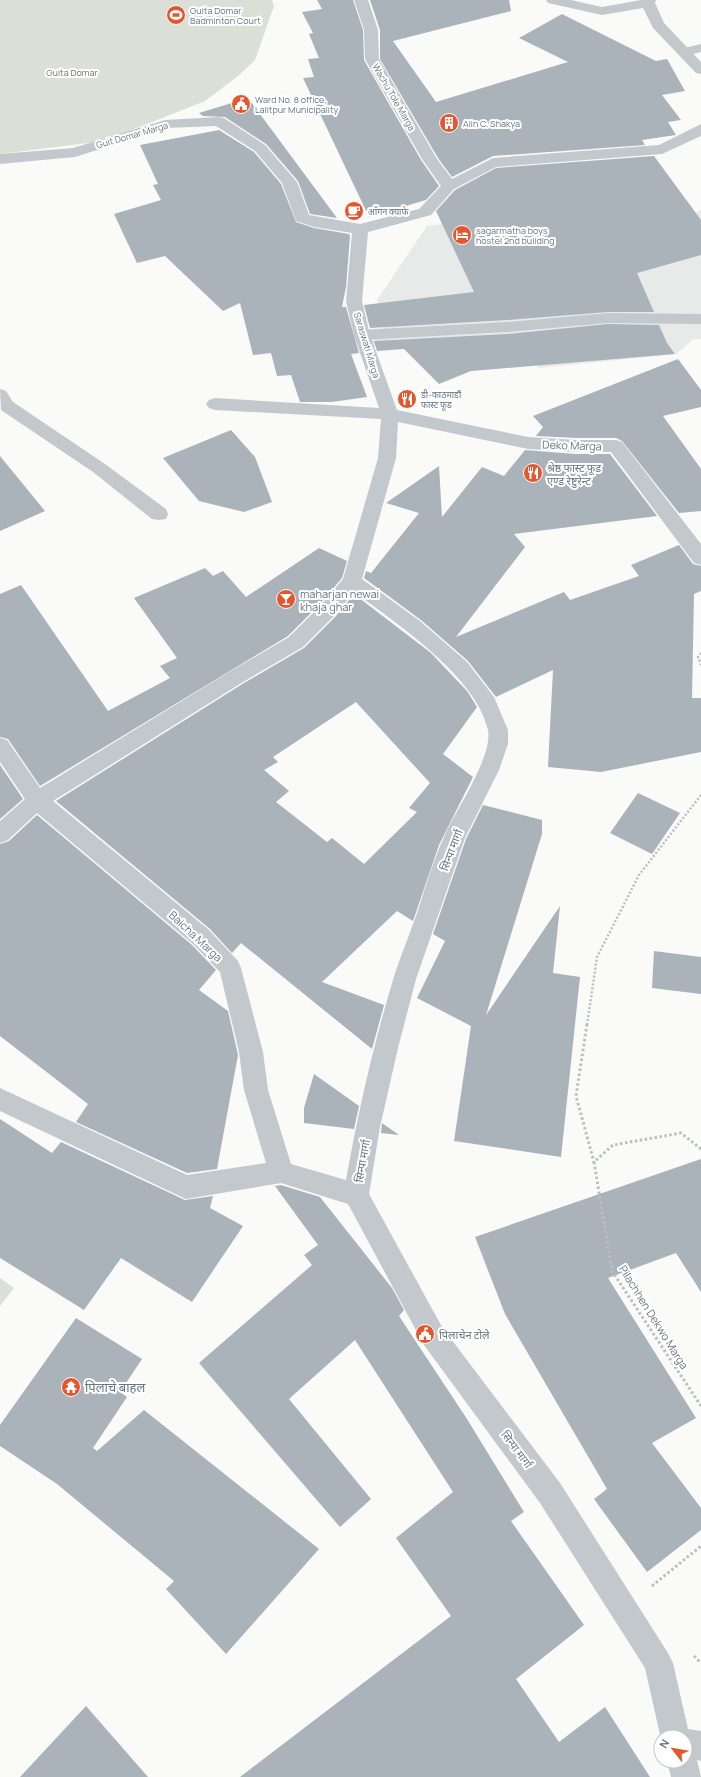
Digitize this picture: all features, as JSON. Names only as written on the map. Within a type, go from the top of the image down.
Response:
[{"type":"street","name":"Wachu Tole Marga","points":[[361,0],[371,30],[372,59],[430,159],[449,186]]},
{"type":"street","points":[[553,0],[602,11],[648,2],[658,25],[701,70]]},
{"type":"street","points":[[685,52],[701,48]]},
{"type":"street","name":"Guit Domar Marga","points":[[0,159],[75,152],[165,124],[219,121],[260,148],[289,182],[302,218],[314,222],[360,229]]},
{"type":"street","points":[[360,229],[425,212],[449,186],[493,163],[662,149],[698,132],[701,128]]},
{"type":"street","name":"Saraswati Marga","points":[[352,580],[387,458],[390,414],[362,335],[354,302],[360,229]]},
{"type":"street","points":[[362,335],[507,327],[608,318],[701,318]]},
{"type":"street","points":[[0,395],[7,406],[99,468],[158,514]]},
{"type":"street","points":[[215,404],[390,414]]},
{"type":"street","name":"Deko Marga","points":[[390,414],[528,443],[616,446],[701,558]]},
{"type":"street","points":[[0,834],[37,800],[236,676],[296,642],[328,610],[352,580]]},
{"type":"street","name":"सिन्पा मार्गा","points":[[352,580],[413,626],[460,667],[487,702],[498,730],[498,744],[489,770],[454,838],[406,979],[386,1048],[369,1120],[356,1195],[433,1336],[550,1493],[658,1663],[673,1729]]},
{"type":"street","name":"Baicha Marga","points":[[0,746],[37,800],[201,937],[230,968],[251,1052],[256,1090],[281,1172]]},
{"type":"street","points":[[0,1099],[186,1187],[281,1172],[356,1195]]},
{"type":"path","points":[[701,653],[698,657],[701,664]]},
{"type":"path","name":"Pilachhen Dekwo Marga","points":[[701,795],[639,875],[597,957],[576,1096],[594,1162],[612,1271],[701,1406]]},
{"type":"path","points":[[594,1162],[613,1146],[681,1133],[701,1149]]},
{"type":"shaded area","points":[[701,210],[701,339],[694,339],[676,354],[538,368],[529,333],[373,346],[369,329],[383,328],[377,300],[427,226],[465,221],[694,214]]},
{"type":"green space","name":"Guita Domar","points":[[0,0],[272,0],[274,6],[255,60],[238,76],[205,101],[104,141],[0,154]]},
{"type":"green space","points":[[0,1278],[14,1288],[0,1306]]},
{"type":"building","points":[[317,0],[353,0],[363,30],[364,60],[421,160],[439,186],[426,200],[369,217],[303,78],[314,77],[308,59],[319,58],[309,34],[313,33],[302,12],[322,9]]},
{"type":"building","points":[[370,0],[509,0],[511,11],[393,41],[436,102],[568,62],[519,38],[562,14],[656,61],[667,59],[685,91],[662,95],[681,120],[668,122],[676,135],[642,140],[645,145],[493,156],[452,177],[438,158],[380,59],[380,30]]},
{"type":"building","points":[[248,98],[337,218],[310,214],[298,181],[266,144],[225,117],[203,116],[199,113]]},
{"type":"building","points":[[219,130],[254,152],[281,184],[296,222],[314,228],[349,234],[346,287],[342,307],[346,307],[359,353],[351,354],[367,397],[332,402],[300,402],[291,375],[277,376],[271,353],[253,355],[240,303],[223,311],[165,256],[137,263],[114,214],[161,200],[153,185],[158,184],[140,145]]},
{"type":"building","points":[[654,156],[701,220],[701,255],[637,273],[654,312],[608,312],[507,320],[370,328],[364,305],[474,292],[436,211],[455,190],[496,168]]},
{"type":"building","points":[[608,324],[659,325],[667,343],[675,354],[471,371],[439,384],[404,349],[377,351],[374,341],[507,334]]},
{"type":"building","points":[[678,359],[701,390],[701,407],[663,416],[701,469],[701,511],[679,513],[622,441],[616,438],[536,436],[543,427],[533,416]]},
{"type":"building","points":[[231,430],[255,457],[272,502],[244,512],[199,501],[163,458]]},
{"type":"building","points":[[525,450],[576,454],[610,454],[657,516],[514,534],[525,547],[456,637],[564,592],[570,600],[639,576],[631,565],[679,545],[693,564],[701,566],[701,591],[694,594],[692,698],[701,698],[701,752],[601,772],[548,767],[553,670],[496,697],[468,661],[421,620],[364,578],[366,571],[371,573],[419,513],[386,503],[439,466],[442,517],[482,467],[504,476]]},
{"type":"building","points":[[0,456],[45,511],[0,531]]},
{"type":"building","points":[[319,548],[347,561],[342,578],[320,604],[288,636],[40,786],[8,739],[0,737],[0,594],[21,585],[108,711],[170,678],[160,666],[177,658],[134,598],[205,568],[213,576],[223,571],[246,597]]},
{"type":"building","points":[[354,594],[431,653],[467,691],[477,707],[443,754],[473,777],[439,845],[413,921],[397,911],[322,982],[384,1005],[372,1049],[241,943],[232,953],[210,929],[56,801],[244,683],[304,648],[336,616]],"holes":[[[356,702],[430,783],[409,808],[417,812],[364,864],[332,838],[327,842],[276,802],[289,791],[264,770],[278,762],[273,757]]]},
{"type":"building","points":[[0,765],[23,799],[0,819]]},
{"type":"building","points":[[638,793],[680,813],[652,854],[610,833]]},
{"type":"building","points":[[483,805],[542,820],[542,834],[486,1015],[560,906],[553,973],[580,977],[561,1157],[454,1141],[471,1026],[417,998],[445,941],[433,934],[466,839]]},
{"type":"building","points":[[37,815],[192,945],[216,970],[199,990],[228,1011],[238,1055],[217,1169],[187,1173],[76,1122],[88,1104],[0,1036],[0,844],[9,841]]},
{"type":"building","points":[[654,951],[701,957],[701,994],[652,988]]},
{"type":"building","points":[[314,1074],[359,1106],[354,1129],[304,1123],[304,1108]]},
{"type":"building","points":[[0,1119],[52,1153],[61,1142],[185,1200],[213,1196],[210,1208],[243,1226],[192,1302],[121,1258],[84,1310],[0,1258]]},
{"type":"building","points":[[382,1123],[399,1135],[381,1133]]},
{"type":"building","points":[[701,1159],[701,1292],[676,1253],[608,1278],[696,1418],[652,1443],[701,1508],[701,1530],[647,1572],[594,1499],[607,1489],[505,1314],[475,1237]]},
{"type":"building","points":[[281,1185],[320,1197],[392,1288],[404,1310],[399,1316],[467,1419],[524,1512],[511,1521],[584,1625],[516,1679],[559,1742],[605,1707],[650,1777],[240,1777],[451,1616],[396,1538],[453,1492],[355,1340],[289,1399],[371,1499],[340,1527],[199,1363],[312,1265],[304,1255],[318,1245],[275,1186]]},
{"type":"building","points":[[76,1318],[142,1359],[120,1392],[127,1397],[93,1448],[97,1451],[144,1410],[319,1549],[226,1654],[166,1589],[174,1581],[57,1484],[0,1446],[0,1425]]},
{"type":"building","points":[[86,1706],[148,1777],[20,1777]]},
{"type":"place","name":"Guita Domar Badminton Court","points":[[176,15]]},
{"type":"place","name":"Ward No. 8 office, Lalitpur Municipality","points":[[241,104]]},
{"type":"place","name":"Alin C. Shakya","points":[[449,123]]},
{"type":"place","name":"आँगन क्याफे","points":[[354,211]]},
{"type":"place","name":"sagarmatha boys hostel 2nd building","points":[[462,235]]},
{"type":"place","name":"डी-काठमाडौं फास्ट फूड","points":[[407,399]]},
{"type":"place","name":"श्रेष्ठ फास्ट फूड एण्ड रेष्टुरेन्ट","points":[[533,473]]},
{"type":"place","name":"maharjan newai khaja ghar","points":[[286,599]]},
{"type":"place","name":"पिलाचेन टोले","points":[[425,1334]]},
{"type":"place","name":"पिलाचे बाहल","points":[[71,1387]]}]
